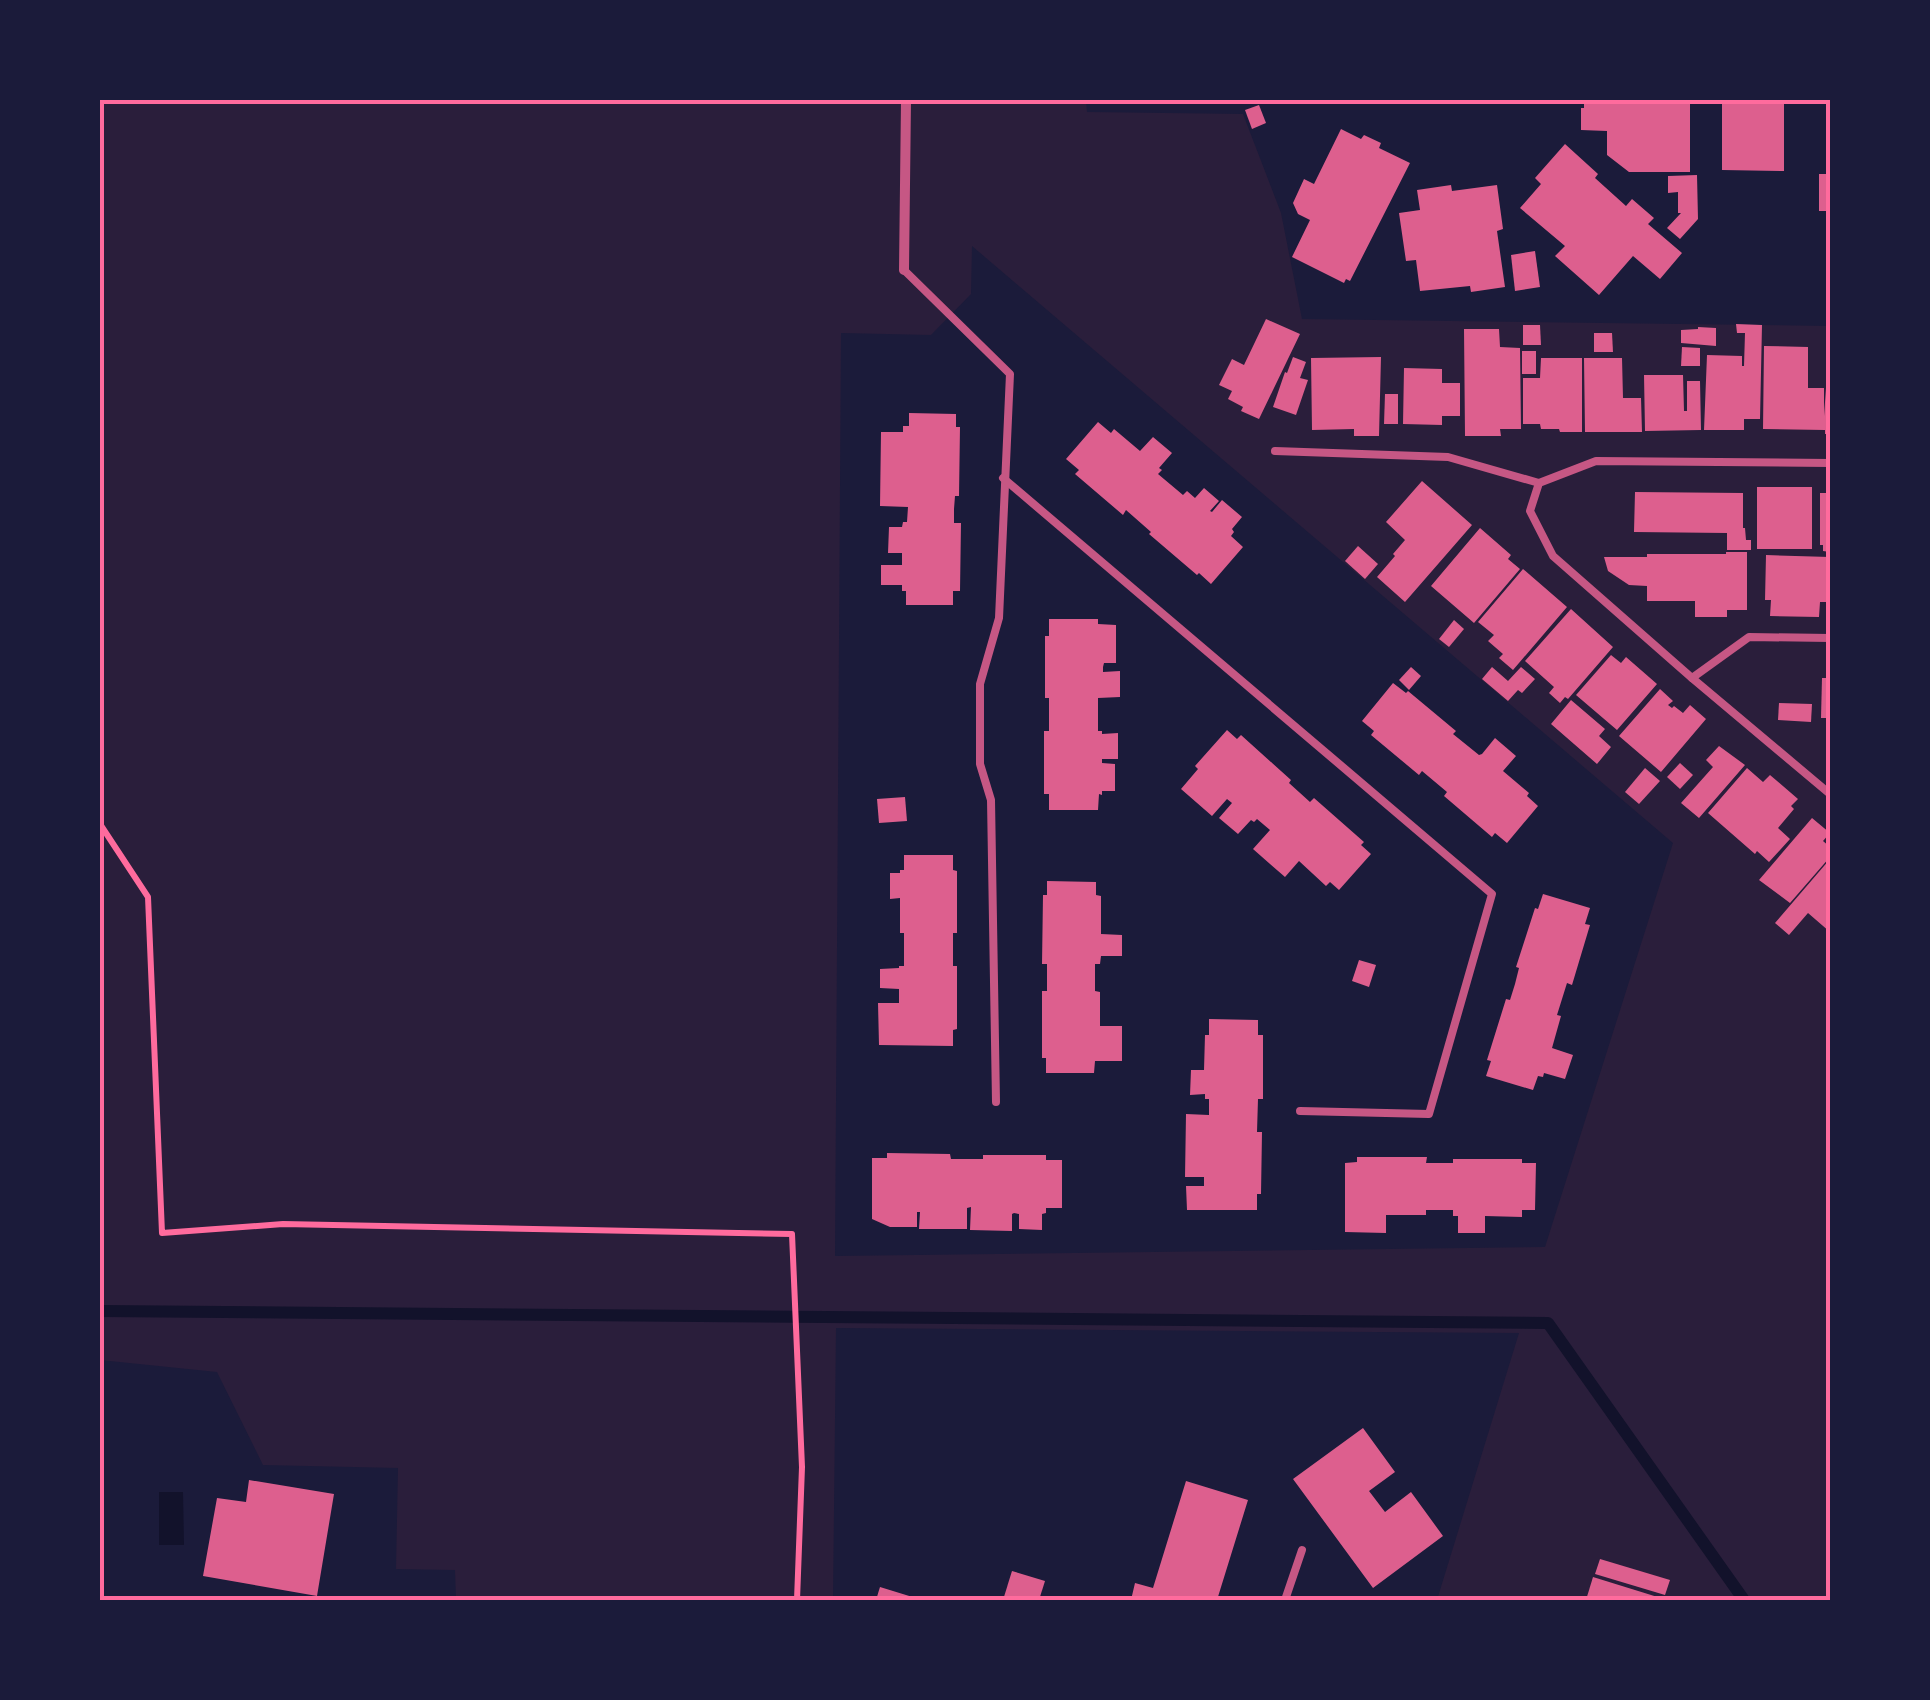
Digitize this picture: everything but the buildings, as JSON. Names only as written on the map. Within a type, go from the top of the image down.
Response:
[{"type":"street","points":[[904,270],[906,100]]},
{"type":"lane","points":[[904,270],[1010,374],[998,618],[980,684],[980,764],[991,800],[996,1102]]},
{"type":"lane","points":[[1274,451],[1448,457],[1539,483],[1596,461],[1830,463]]},
{"type":"lane","points":[[1004,478],[1492,894],[1430,1114],[1300,1111]]},
{"type":"lane","points":[[1539,483],[1530,511],[1553,556],[1830,794]]},
{"type":"lane","points":[[1692,678],[1749,637],[1830,638]]},
{"type":"lane","points":[[1285,1600],[1302,1550]]},
{"type":"path","points":[[100,824],[148,896],[162,1233],[284,1224],[792,1234],[802,1467],[797,1600]]},
{"type":"shaded area","points":[[100,100],[1086,100],[1087,112],[1243,114],[1281,213],[1302,319],[1830,326],[1830,1600],[1437,1600],[1519,1333],[836,1328],[833,1600],[456,1600],[455,1570],[396,1569],[398,1468],[263,1465],[217,1372],[100,1360]],"holes":[[[972,246],[1673,843],[1545,1247],[835,1256],[841,333],[931,335],[971,294]]]},
{"type":"shaded area","points":[[159,1492],[183,1492],[184,1545],[159,1545]]},
{"type":"waterway","points":[[100,1311],[1548,1323],[1744,1600]]}]
